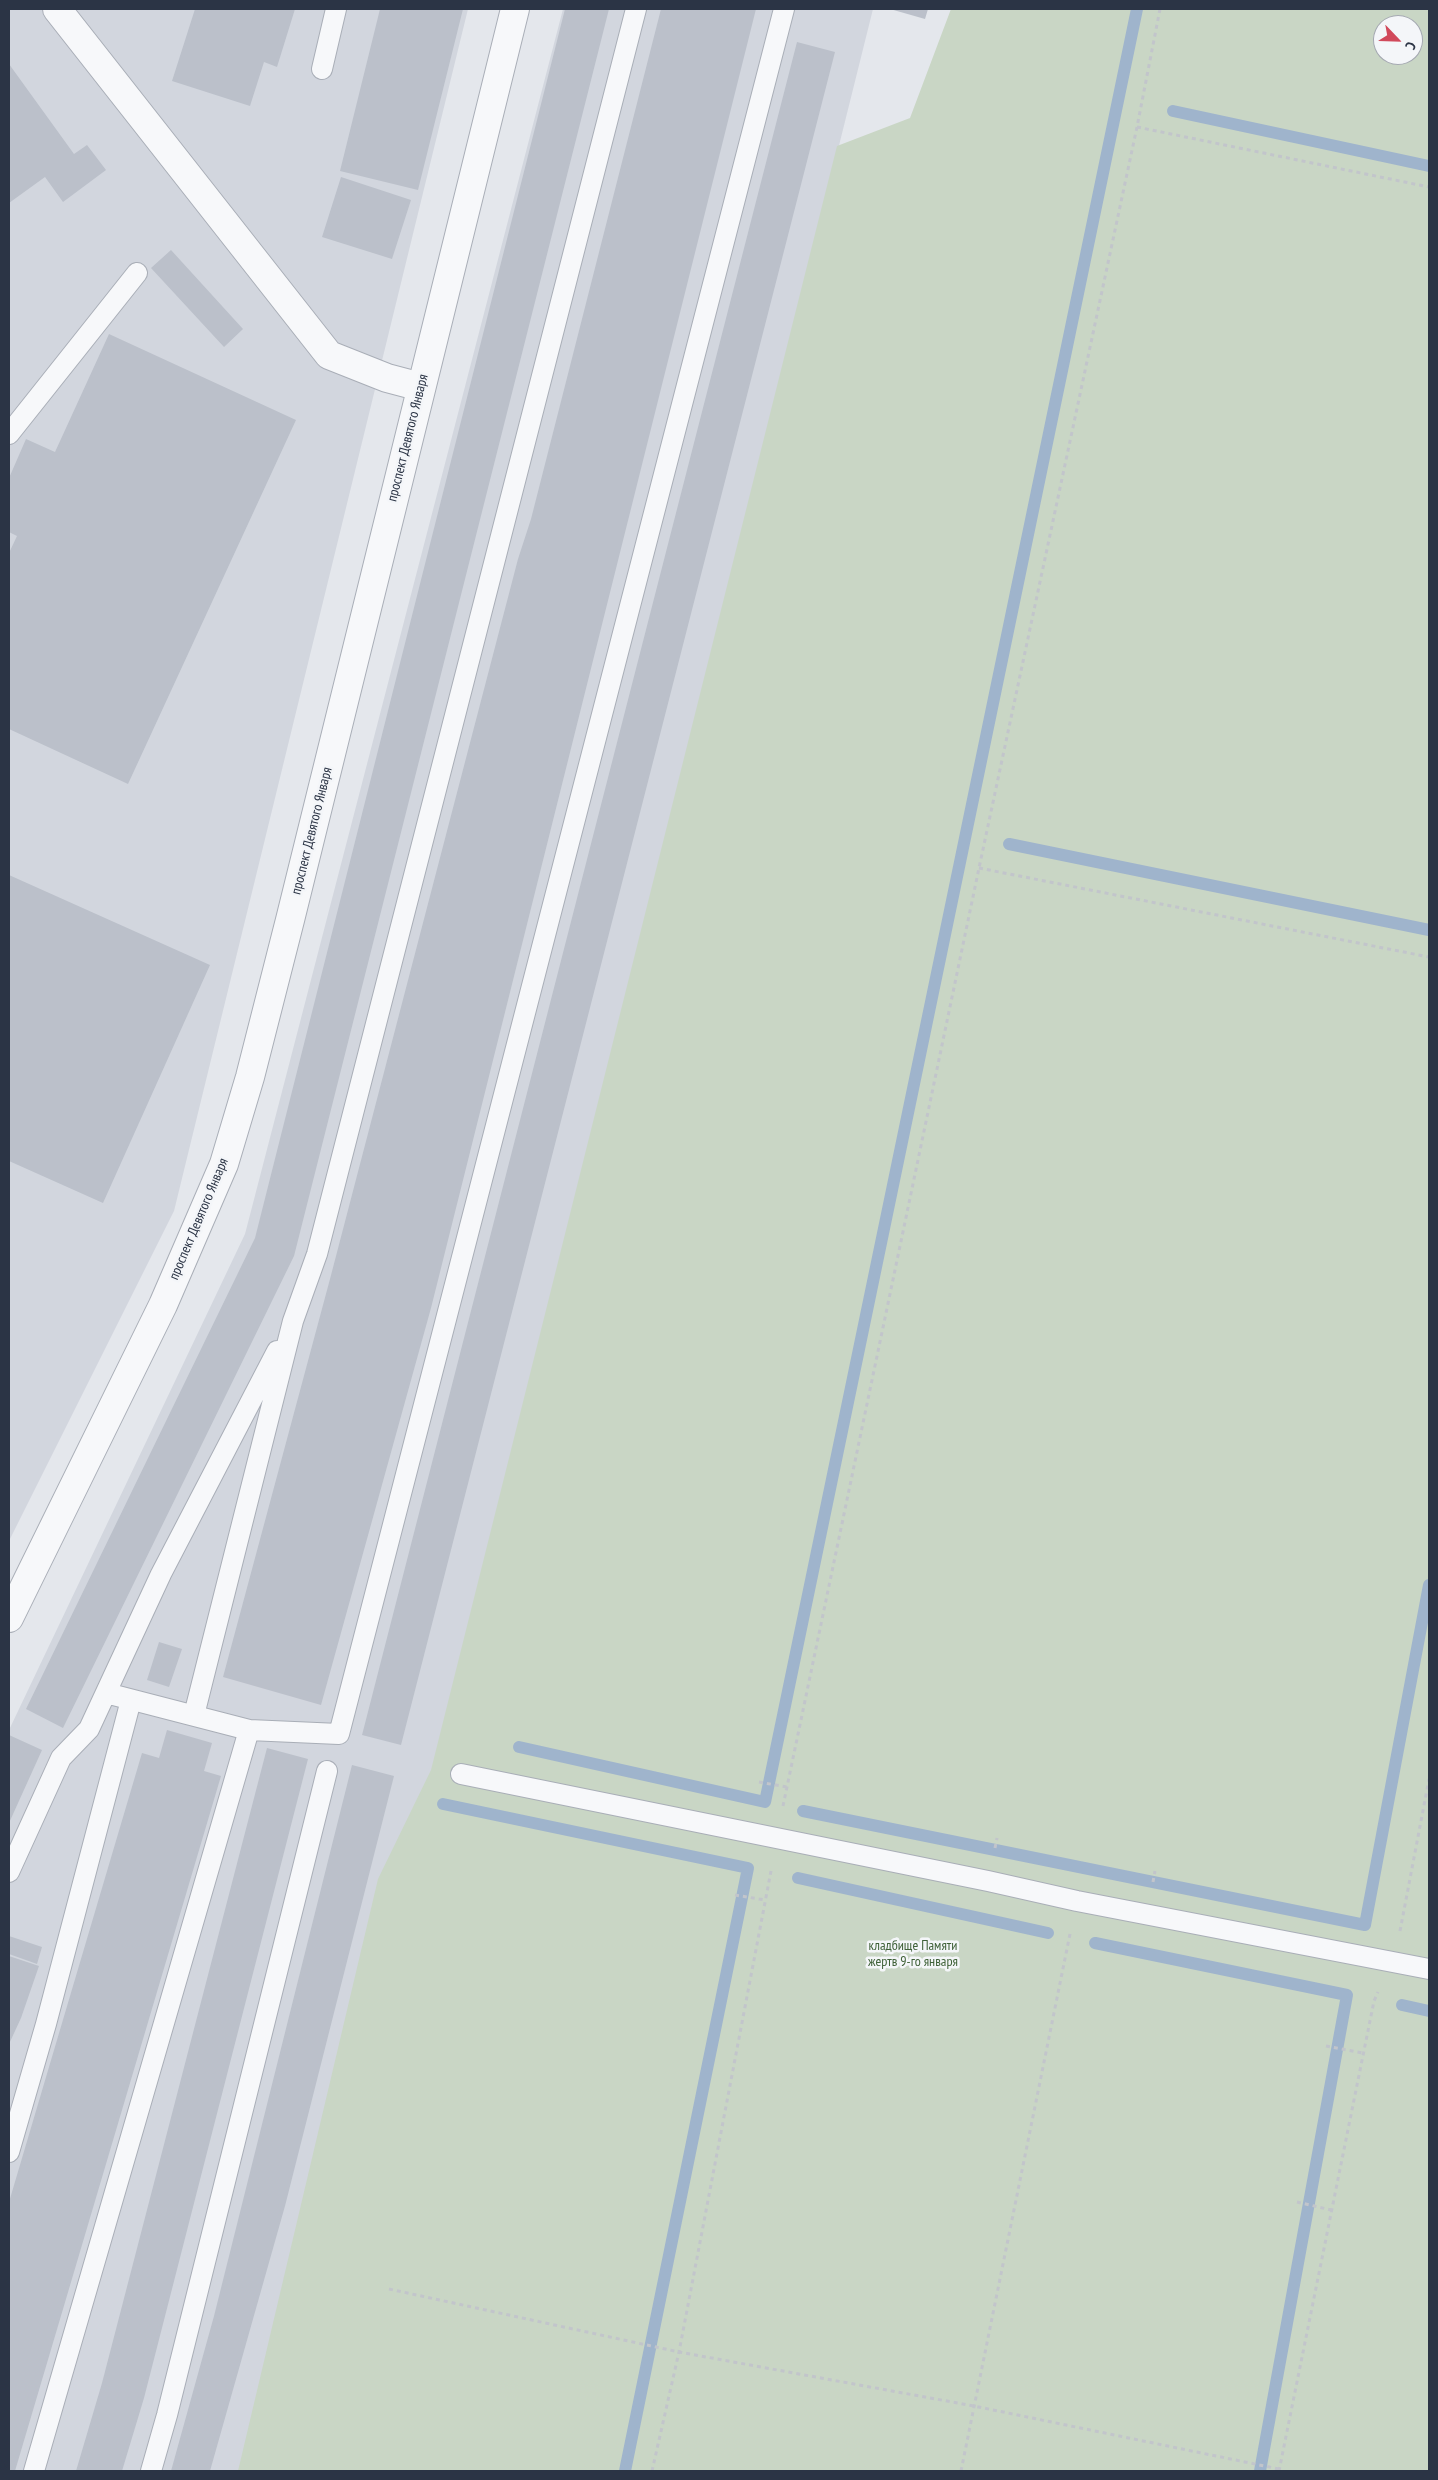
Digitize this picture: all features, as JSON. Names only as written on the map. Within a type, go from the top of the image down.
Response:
[{"type":"street","points":[[57,9],[329,355],[387,378],[421,387]]},
{"type":"street","name":"проспект Девятого Января","points":[[9,1618],[163,1305],[224,1164],[250,1076],[290,920],[515,9]]},
{"type":"lane","points":[[322,69],[336,9]]},
{"type":"lane","points":[[194,1715],[293,1321],[317,1254],[636,9]]},
{"type":"lane","points":[[106,1694],[249,1730],[339,1734],[784,9]]},
{"type":"lane","points":[[9,434],[137,273]]},
{"type":"lane","points":[[9,1872],[61,1758],[89,1729],[161,1574],[293,1321]]},
{"type":"lane","points":[[9,2152],[46,2024],[131,1700]]},
{"type":"lane","points":[[34,2471],[249,1730]]},
{"type":"lane","points":[[150,2471],[167,2416],[327,1771]]},
{"type":"lane","points":[[461,1774],[988,1880],[1077,1901],[1429,1969]]},
{"type":"path","points":[[652,2471],[679,2352],[787,1787],[979,868],[1137,127],[1160,9]]},
{"type":"path","points":[[1137,127],[1429,187]]},
{"type":"path","points":[[979,868],[1429,957]]},
{"type":"path","points":[[389,2289],[679,2352],[974,2406],[1279,2470],[1374,2000],[1394,1962],[1429,1779]]},
{"type":"path","points":[[759,1782],[787,1787]]},
{"type":"path","points":[[735,1895],[765,1900]]},
{"type":"path","points":[[960,2471],[1077,1901]]},
{"type":"path","points":[[1326,2046],[1363,2053]]},
{"type":"path","points":[[1298,2202],[1331,2210]]},
{"type":"shaded area","points":[[9,9],[468,9],[174,1211],[9,1541]]},
{"type":"shaded area","points":[[563,9],[873,9],[434,1772],[252,2471],[9,2471],[9,1730],[245,1234]]},
{"type":"green space","name":"кладбище Памяти жертв 9-го января","points":[[951,9],[1429,9],[1429,2471],[238,2471],[378,1879],[431,1770],[837,146],[910,118]]},
{"type":"building","points":[[195,9],[295,9],[277,67],[264,62],[250,106],[172,81]]},
{"type":"building","points":[[380,9],[463,9],[418,190],[340,171]]},
{"type":"building","points":[[565,9],[609,9],[294,1256],[63,1728],[26,1709],[255,1238]]},
{"type":"building","points":[[661,9],[756,9],[431,1308],[321,1705],[223,1677],[330,1279],[518,559],[531,519]]},
{"type":"building","points":[[890,9],[928,9],[925,19]]},
{"type":"building","points":[[797,42],[835,52],[401,1745],[362,1735]]},
{"type":"building","points":[[9,64],[74,154],[87,145],[106,170],[63,202],[45,177],[9,203]]},
{"type":"building","points":[[341,177],[411,200],[392,259],[322,237]]},
{"type":"building","points":[[171,250],[243,329],[224,347],[151,268]]},
{"type":"building","points":[[109,334],[296,420],[128,784],[9,729],[9,553],[17,536],[9,532],[9,478],[26,439],[55,452]]},
{"type":"building","points":[[9,875],[210,965],[103,1203],[9,1161]]},
{"type":"building","points":[[159,1642],[182,1649],[169,1687],[147,1680]]},
{"type":"building","points":[[167,1730],[212,1743],[204,1771],[221,1776],[15,2471],[9,2471],[9,2202],[142,1753],[159,1758]]},
{"type":"building","points":[[9,1735],[42,1750],[9,1823]]},
{"type":"building","points":[[267,1748],[308,1759],[144,2398],[122,2471],[76,2471],[102,2383]]},
{"type":"building","points":[[352,1765],[394,1776],[285,2206],[210,2471],[171,2471],[214,2316]]},
{"type":"building","points":[[9,1936],[42,1947],[37,1964],[9,1954]]},
{"type":"building","points":[[9,1956],[39,1966],[21,2018],[9,2044]]},
{"type":"waterway","points":[[519,1747],[765,1802],[1137,9]]},
{"type":"waterway","points":[[1173,111],[1429,166]]},
{"type":"waterway","points":[[1009,844],[1429,930]]},
{"type":"waterway","points":[[803,1811],[1365,1925],[1429,1585]]},
{"type":"waterway","points":[[443,1804],[748,1868],[625,2471]]},
{"type":"waterway","points":[[798,1878],[1048,1933]]},
{"type":"waterway","points":[[1095,1943],[1347,1995],[1260,2471]]},
{"type":"waterway","points":[[1402,2005],[1429,2011]]}]
